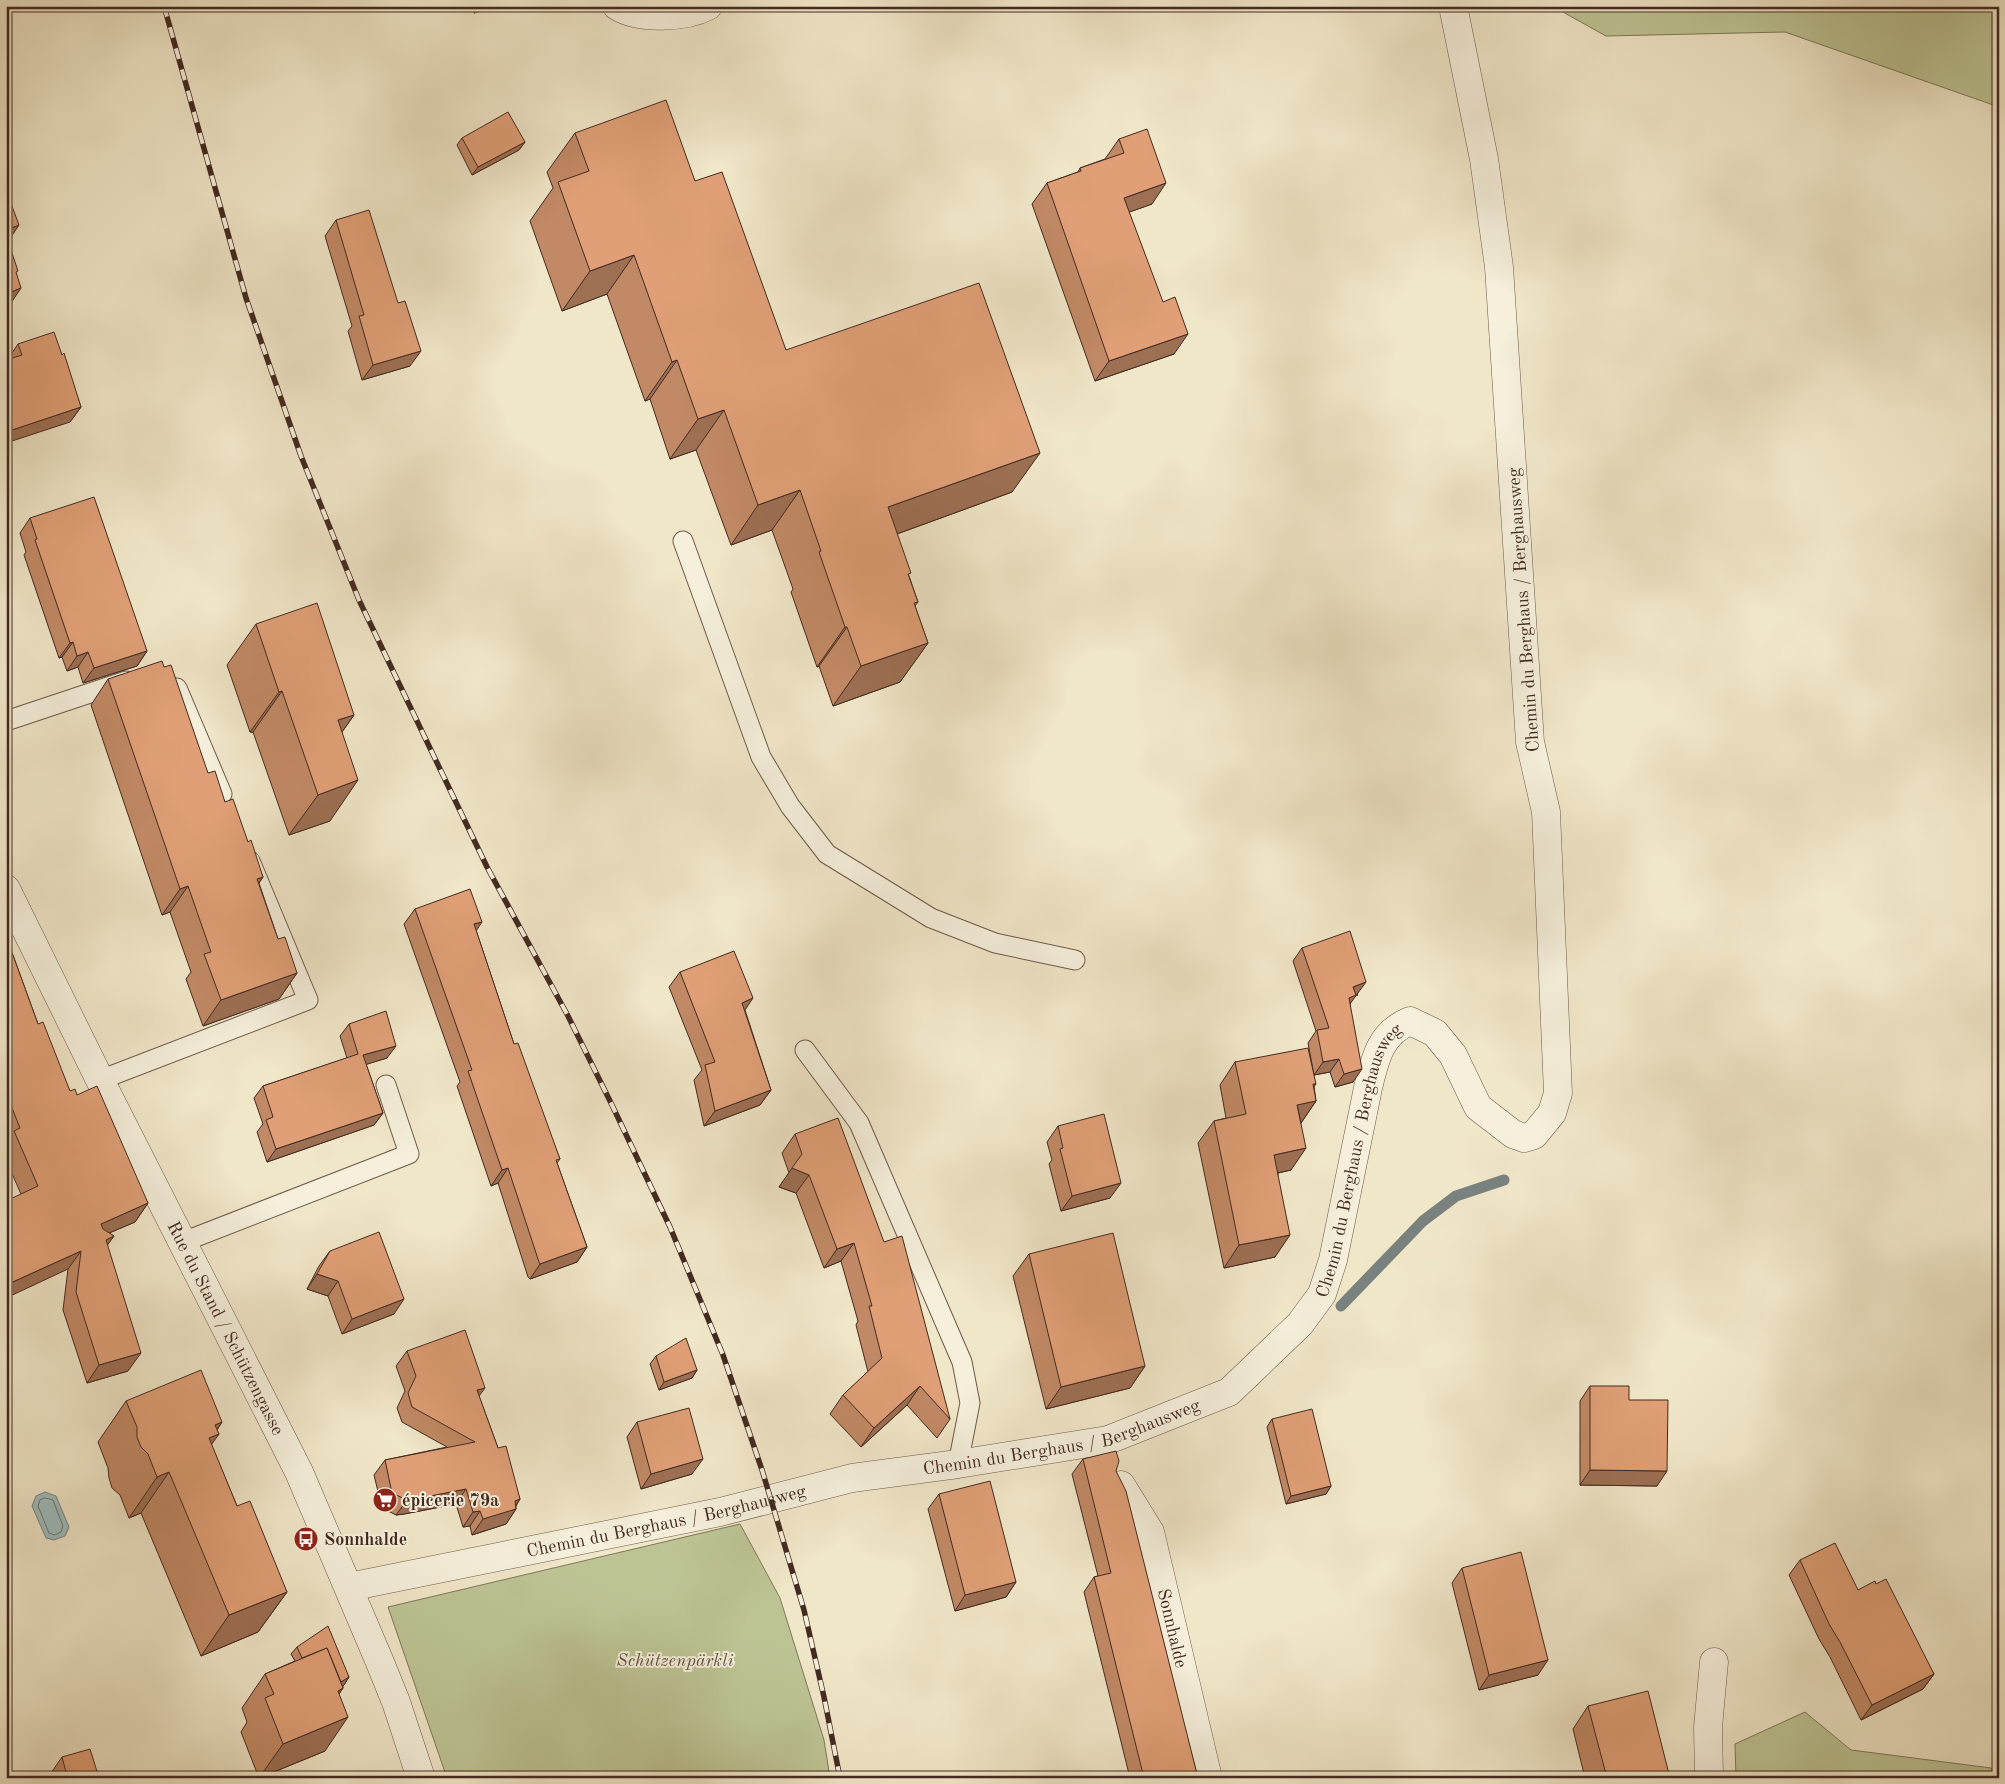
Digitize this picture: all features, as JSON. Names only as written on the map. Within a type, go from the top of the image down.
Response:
[{"type":"street","points":[[617,6],[624,11],[659,16],[700,10],[708,6]]},
{"type":"street","name":"Chemin du Berghaus / Berghausweg","points":[[349,1587],[720,1512],[852,1478],[958,1464],[1108,1440],[1229,1392],[1300,1324],[1322,1294],[1333,1260],[1375,1060],[1388,1035],[1403,1023],[1410,1021],[1435,1033],[1453,1055],[1478,1107],[1513,1134],[1524,1138],[1534,1135],[1552,1114],[1558,1093],[1546,812],[1530,742],[1499,267],[1484,160],[1453,6]]},
{"type":"street","name":"Rue du Stand / Schützengasse","points":[[6,889],[100,1080],[184,1242],[299,1472],[396,1702],[421,1778]]},
{"type":"street","name":"Sonnhalde","points":[[1121,1485],[1150,1532],[1208,1778]]},
{"type":"street","points":[[1709,1778],[1708,1727],[1714,1662]]},
{"type":"lane","points":[[683,540],[761,756],[790,806],[828,854],[931,918],[995,943],[1075,960]]},
{"type":"lane","points":[[6,722],[141,676]]},
{"type":"lane","points":[[172,676],[229,811]]},
{"type":"lane","points":[[100,1080],[308,1000],[244,847]]},
{"type":"lane","points":[[805,1050],[859,1123],[962,1362],[970,1403],[958,1464]]},
{"type":"lane","points":[[184,1242],[409,1154],[386,1085]]},
{"type":"green space","points":[[1552,6],[1999,6],[1999,107],[1785,32],[1606,36]]},
{"type":"green space","name":"Schützenpärkli","points":[[740,1524],[780,1598],[824,1740],[830,1778],[447,1778],[388,1607]]},
{"type":"green space","points":[[1805,1712],[1851,1750],[1991,1768],[1996,1778],[1736,1778],[1735,1744]]},
{"type":"water","points":[[45,1492],[56,1496],[69,1527],[65,1536],[54,1540],[46,1538],[32,1506],[36,1496]]},
{"type":"building","points":[[666,100],[695,181],[722,172],[786,350],[979,283],[1040,453],[888,507],[911,573],[908,574],[918,602],[914,603],[928,643],[861,666],[847,627],[845,627],[819,552],[821,551],[800,490],[758,505],[724,410],[698,419],[677,360],[672,362],[634,255],[590,271],[558,182],[589,171],[575,133]]},
{"type":"building","points":[[508,112],[525,142],[478,167],[462,138]]},
{"type":"building","points":[[1147,129],[1166,183],[1124,198],[1163,302],[1175,297],[1188,334],[1109,361],[1047,183],[1081,171],[1080,168],[1124,153],[1119,139]]},
{"type":"building","points":[[6,190],[19,225],[6,230]]},
{"type":"building","points":[[369,210],[398,303],[405,301],[421,351],[373,365],[359,316],[364,315],[336,220]]},
{"type":"building","points":[[6,235],[18,271],[16,272],[21,288],[6,294]]},
{"type":"building","points":[[54,332],[62,355],[64,353],[81,407],[6,432],[6,360],[22,355],[18,344]]},
{"type":"building","points":[[94,497],[147,651],[94,668],[88,652],[77,656],[73,642],[70,643],[35,540],[37,539],[30,518]]},
{"type":"building","points":[[317,603],[354,715],[338,720],[358,780],[318,795],[282,691],[279,692],[256,624]]},
{"type":"building","points":[[162,661],[164,667],[171,665],[208,773],[215,771],[225,802],[233,799],[248,842],[251,840],[263,877],[257,879],[278,939],[285,937],[297,973],[221,1000],[204,954],[211,952],[188,886],[180,889],[108,679]]},
{"type":"building","points":[[470,889],[482,922],[474,924],[514,1044],[518,1043],[560,1159],[556,1160],[587,1247],[540,1264],[508,1168],[502,1170],[468,1071],[472,1070],[415,909]]},
{"type":"building","points":[[1350,931],[1366,982],[1353,987],[1356,995],[1349,998],[1362,1069],[1344,1074],[1339,1059],[1323,1062],[1317,1030],[1329,1028],[1302,948]]},
{"type":"building","points":[[6,936],[38,1024],[43,1022],[70,1091],[75,1089],[77,1095],[97,1086],[148,1203],[101,1224],[103,1229],[114,1236],[106,1240],[141,1353],[99,1365],[76,1292],[81,1251],[6,1285],[6,1201],[38,1186],[14,1131],[20,1128],[6,1093]]},
{"type":"building","points":[[734,951],[753,998],[742,1003],[771,1090],[715,1111],[705,1065],[715,1062],[680,972]]},
{"type":"building","points":[[386,1011],[396,1046],[363,1055],[383,1113],[276,1149],[266,1120],[273,1117],[263,1086],[358,1054],[349,1024]]},
{"type":"building","points":[[1308,1048],[1316,1084],[1313,1084],[1316,1101],[1297,1105],[1306,1148],[1274,1155],[1290,1235],[1239,1245],[1214,1121],[1246,1114],[1235,1062]]},
{"type":"building","points":[[1104,1114],[1121,1183],[1072,1196],[1060,1149],[1063,1148],[1058,1126]]},
{"type":"building","points":[[838,1118],[884,1242],[902,1236],[950,1419],[920,1386],[874,1428],[843,1395],[882,1358],[869,1306],[872,1306],[854,1243],[837,1249],[809,1175],[792,1168],[802,1154],[795,1134]]},
{"type":"building","points":[[379,1232],[404,1299],[352,1319],[338,1281],[317,1274],[330,1251]]},
{"type":"building","points":[[1113,1233],[1145,1366],[1061,1387],[1029,1254]]},
{"type":"building","points":[[465,1330],[485,1388],[477,1390],[498,1448],[506,1446],[520,1499],[515,1501],[516,1509],[483,1519],[480,1511],[473,1512],[466,1489],[407,1500],[392,1493],[385,1460],[475,1442],[412,1407],[408,1393],[416,1376],[407,1351]]},
{"type":"building","points":[[686,1338],[697,1370],[664,1382],[656,1356]]},
{"type":"building","points":[[201,1370],[222,1422],[215,1425],[219,1434],[209,1438],[237,1506],[250,1501],[287,1592],[229,1615],[169,1472],[157,1477],[148,1454],[141,1447],[137,1437],[137,1427],[126,1401]]},
{"type":"building","points":[[1590,1386],[1629,1386],[1629,1400],[1668,1400],[1667,1471],[1590,1470]]},
{"type":"building","points":[[689,1408],[703,1459],[651,1474],[637,1422]]},
{"type":"building","points":[[1312,1409],[1331,1486],[1291,1496],[1272,1419]]},
{"type":"building","points":[[1116,1451],[1119,1461],[1116,1471],[1126,1491],[1198,1778],[1144,1778],[1094,1577],[1111,1573],[1083,1459]]},
{"type":"building","points":[[990,1481],[1016,1582],[965,1595],[939,1494]]},
{"type":"building","points":[[1835,1543],[1858,1590],[1875,1581],[1876,1584],[1886,1579],[1934,1674],[1872,1705],[1829,1624],[1800,1560]]},
{"type":"building","points":[[1521,1552],[1548,1660],[1489,1675],[1462,1568]]},
{"type":"building","points":[[328,1626],[349,1677],[341,1682],[327,1648],[302,1658],[297,1647]]},
{"type":"building","points":[[327,1648],[343,1688],[338,1691],[348,1717],[283,1744],[265,1698],[274,1694],[265,1674]]},
{"type":"building","points":[[1648,1691],[1670,1778],[1607,1778],[1588,1706]]},
{"type":"building","points":[[90,1749],[99,1778],[46,1778],[66,1772],[62,1757]]},
{"type":"building","points":[[839,1775],[840,1778],[824,1778]]},
{"type":"waterway","points":[[1341,1306],[1423,1221],[1456,1196],[1504,1180]]},
{"type":"railway","points":[[164,6],[246,298],[301,456],[359,600],[487,867],[568,1016],[611,1103],[670,1227],[723,1355],[762,1470],[804,1610],[840,1778]]},
{"type":"place","name":"épicerie 79a","points":[[385,1500]]},
{"type":"place","name":"Sonnhalde","points":[[306,1539]]}]
